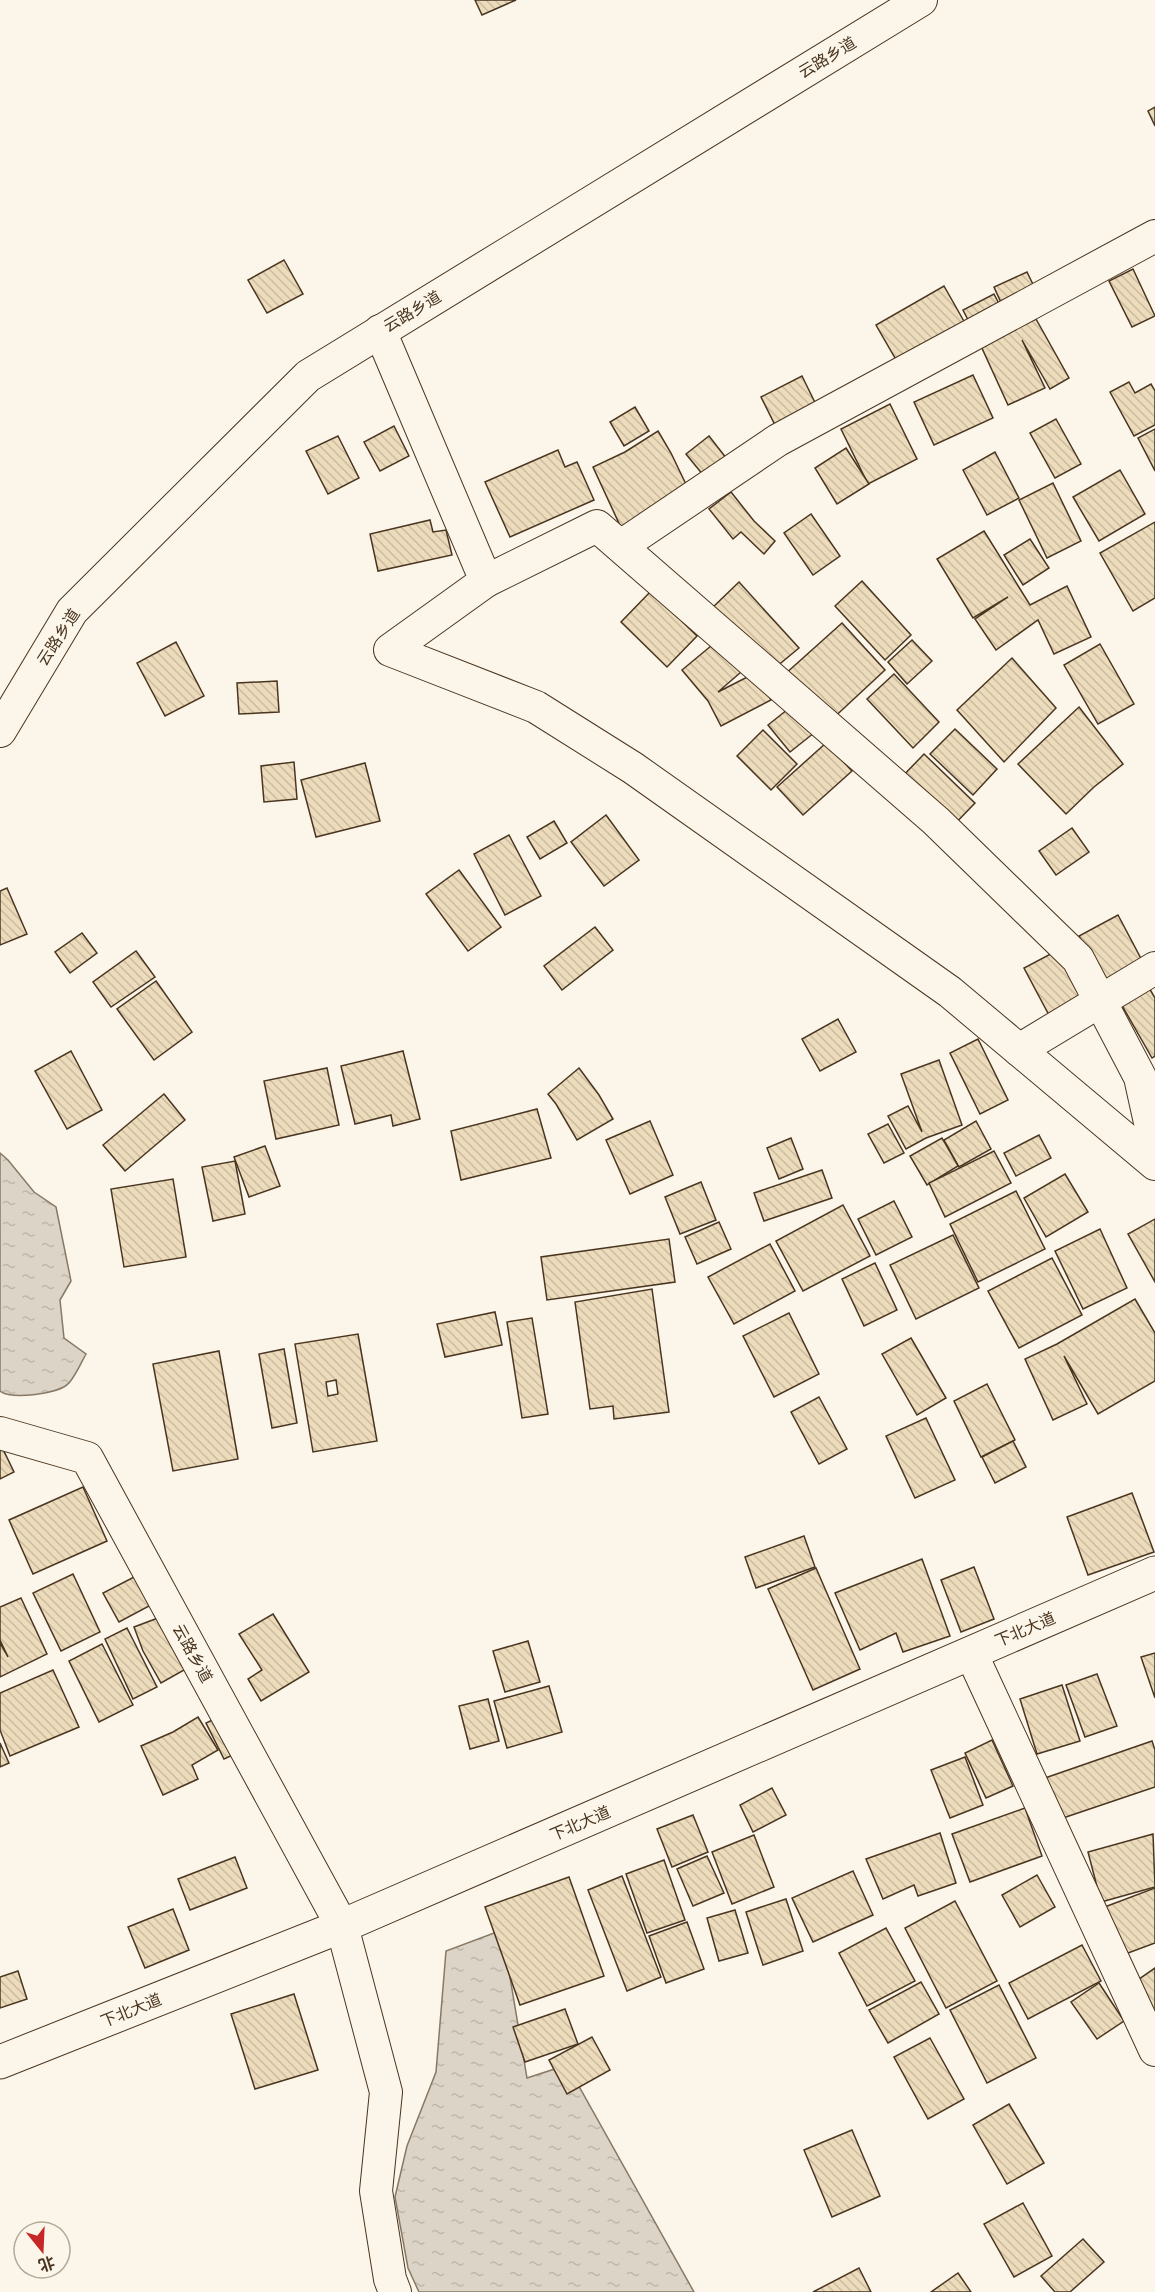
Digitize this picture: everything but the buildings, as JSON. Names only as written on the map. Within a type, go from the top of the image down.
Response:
[{"type":"street","name":"云路乡道","points":[[0,731],[72,611],[308,375],[921,0]]},
{"type":"street","points":[[621,546],[778,440],[1155,236]]},
{"type":"street","points":[[380,331],[486,580]]},
{"type":"street","points":[[1155,1144],[1140,1077],[1078,959],[936,821],[597,526],[486,580],[390,650],[536,707],[633,768],[950,992],[1155,1164]]},
{"type":"street","points":[[1019,1050],[1155,968]]},
{"type":"street","name":"云路乡道","points":[[0,1433],[87,1458],[342,1926],[386,2092],[376,2191],[390,2279],[395,2292]]},
{"type":"street","name":"下北大道","points":[[0,2062],[342,1926],[1155,1573]]},
{"type":"street","points":[[971,1653],[1155,2050]]},
{"type":"water","points":[[0,1153],[34,1192],[56,1207],[71,1281],[60,1300],[64,1338],[86,1354],[69,1383],[46,1393],[14,1395],[0,1391]]},
{"type":"water","points":[[502,1930],[527,2078],[567,2065],[694,2292],[419,2292],[408,2268],[395,2197],[407,2146],[436,2072],[446,1951]]}]
